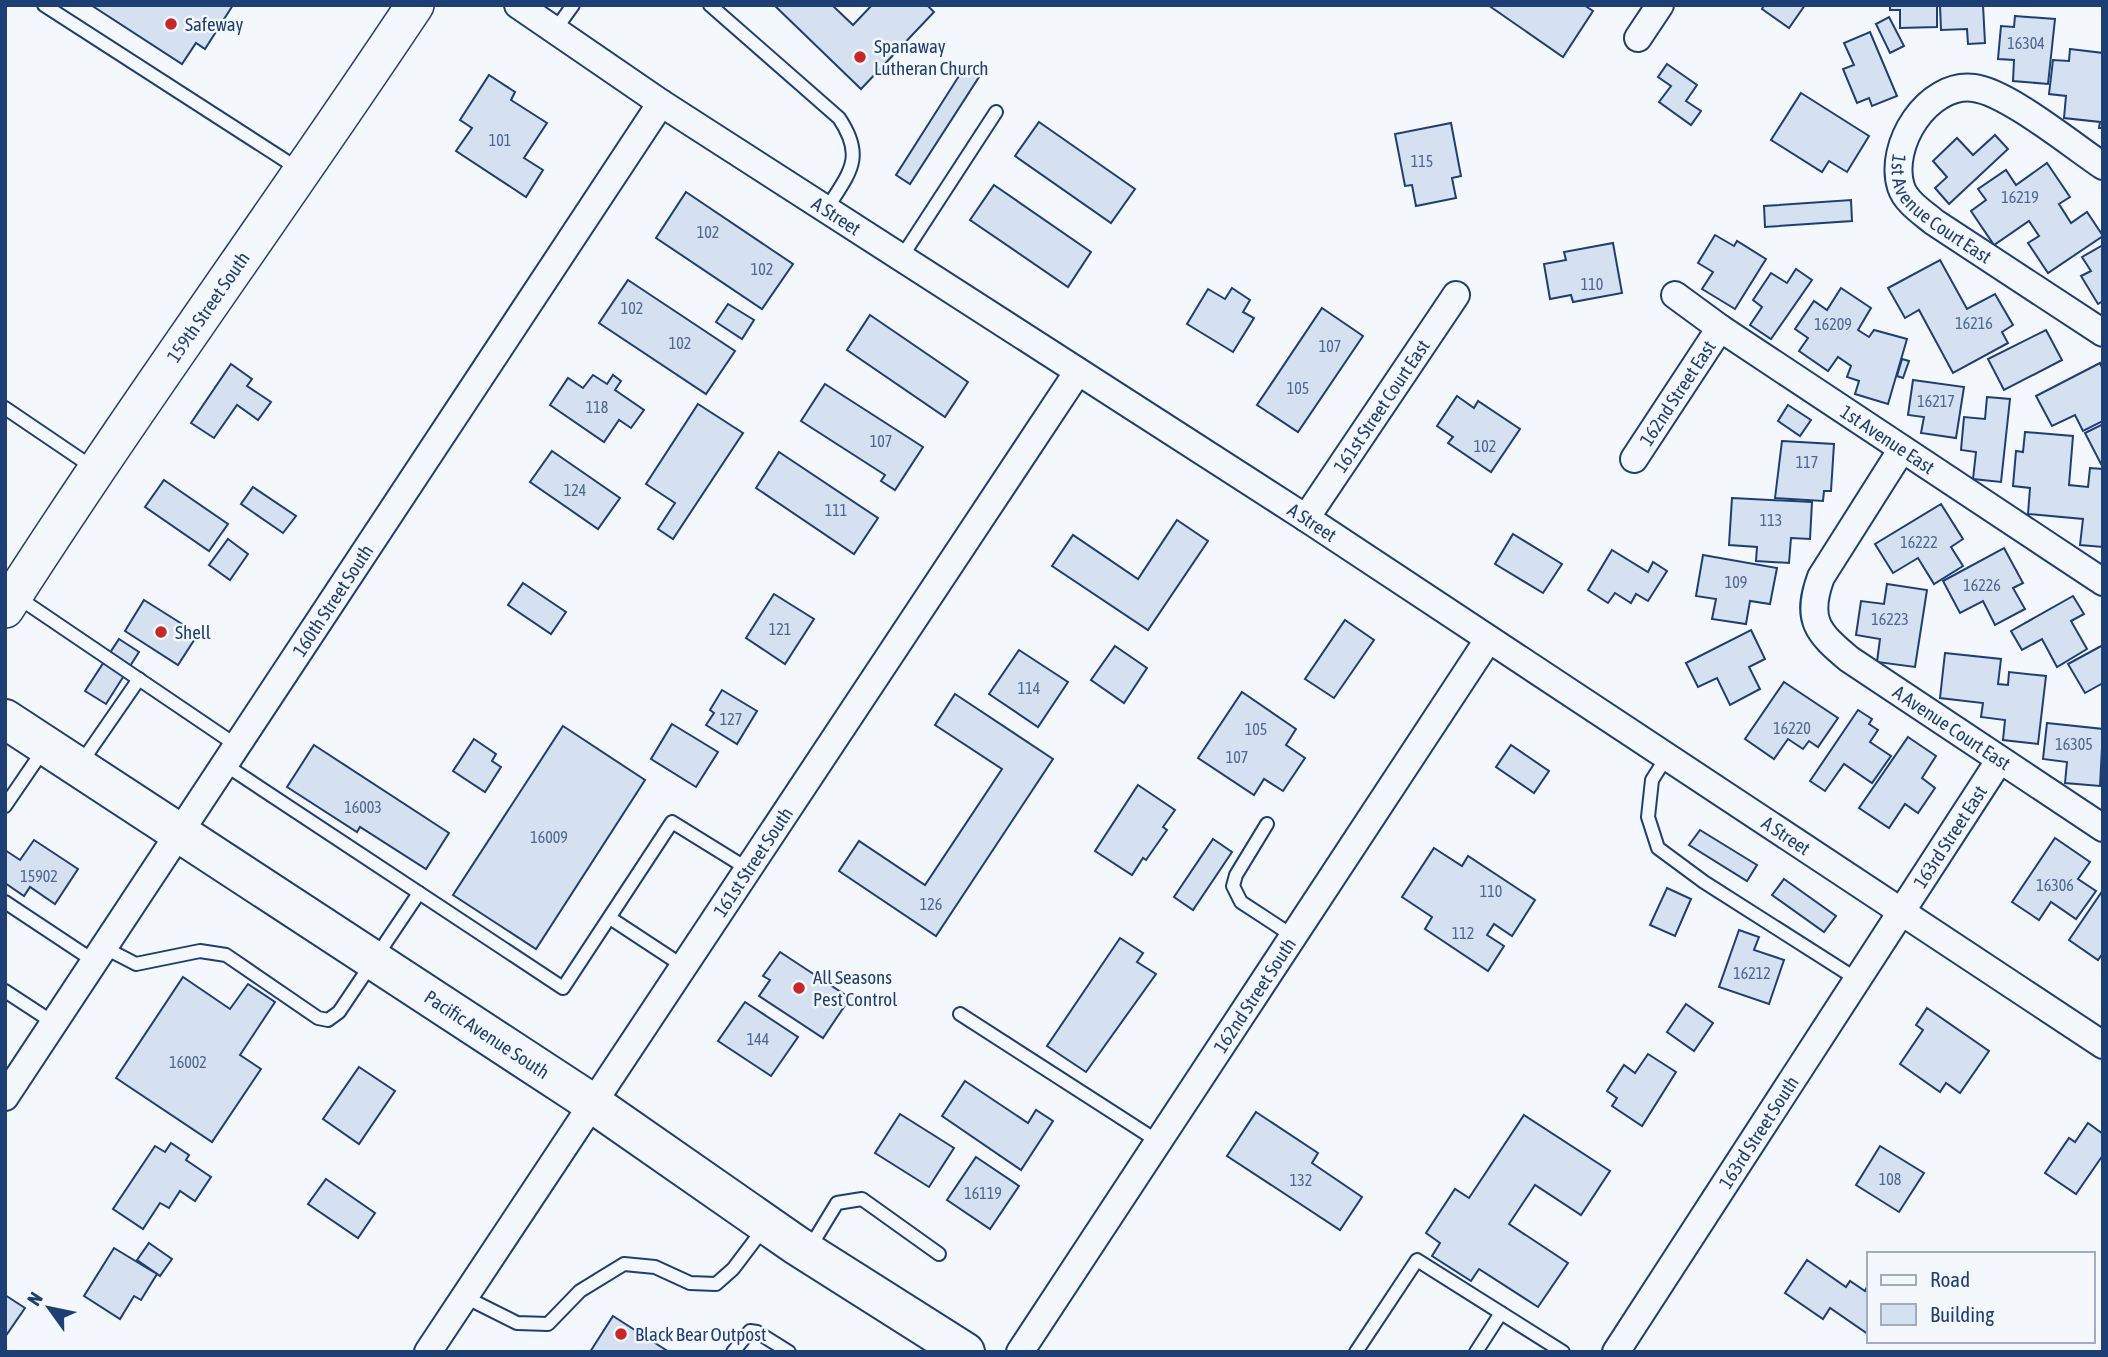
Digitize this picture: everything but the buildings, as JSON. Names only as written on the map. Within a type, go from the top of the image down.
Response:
[{"type":"main road","name":"Pacific Avenue South","points":[[5,719],[180,830],[373,961],[592,1103],[807,1252],[965,1352]]},
{"type":"street","name":"159th Street South","points":[[10,602],[95,469],[304,173],[415,5]]},
{"type":"street","name":"A Street","points":[[518,5],[661,103],[1306,518],[2103,1045]]},
{"type":"street","points":[[1638,38],[1660,5]]},
{"type":"street","name":"1st Avenue Court East","points":[[2103,166],[1996,95],[1970,88],[1943,94],[1918,116],[1904,138],[1898,169],[1902,189],[1913,205],[1934,222],[2103,333]]},
{"type":"street","name":"160th Street South","points":[[5,1097],[661,103]]},
{"type":"street","name":"161st Street Court East","points":[[1306,518],[1456,295]]},
{"type":"street","name":"1st Avenue East","points":[[1675,295],[1720,328],[2103,582]]},
{"type":"street","name":"162nd Street East","points":[[1633,460],[1720,328]]},
{"type":"street","name":"161st Street South","points":[[428,1352],[1077,373]]},
{"type":"street","name":"A Avenue Court East","points":[[1902,449],[1821,577],[1816,590],[1814,617],[1821,636],[1849,659],[2103,828]]},
{"type":"street","name":"162nd Street South","points":[[1020,1352],[1488,640]]},
{"type":"street","name":"163rd Street East","points":[[1902,914],[1943,843],[1999,761]]},
{"type":"street","name":"163rd Street South","points":[[1616,1352],[1902,914]]},
{"type":"lane","points":[[44,5],[304,173]]},
{"type":"lane","points":[[555,30],[573,5]]},
{"type":"lane","points":[[710,5],[839,118],[851,136],[854,155],[851,169],[826,210]]},
{"type":"lane","points":[[901,259],[996,112]]},
{"type":"lane","points":[[5,408],[95,469]]},
{"type":"lane","points":[[10,602],[139,679],[230,755],[419,893],[564,988],[672,822],[748,869]]},
{"type":"lane","points":[[79,766],[139,679]]},
{"type":"lane","points":[[5,806],[47,745]]},
{"type":"lane","points":[[1666,758],[1652,780],[1648,817],[1658,848],[1704,882],[1858,980]]},
{"type":"lane","points":[[1267,824],[1236,875],[1233,886],[1241,901],[1293,936]]},
{"type":"lane","points":[[5,902],[99,954],[136,964],[200,951],[226,955],[318,1018],[328,1020],[339,1012],[419,893]]},
{"type":"lane","points":[[610,918],[683,966]]},
{"type":"lane","points":[[5,991],[54,1023]]},
{"type":"lane","points":[[960,1014],[1159,1142]]},
{"type":"lane","points":[[807,1252],[837,1203],[862,1199],[939,1254]]},
{"type":"lane","points":[[465,1297],[517,1323],[548,1324],[580,1291],[624,1264],[655,1267],[690,1283],[716,1284],[733,1269],[767,1225]]},
{"type":"lane","points":[[1356,1352],[1417,1260],[1563,1352]]},
{"type":"lane","points":[[1476,1352],[1501,1313]]},
{"type":"lane","points":[[733,1352],[750,1331],[766,1337],[789,1352]]},
{"type":"place","name":"Safeway","points":[[171,24]]},
{"type":"place","name":"Spanaway Lutheran Church","points":[[860,57]]},
{"type":"place","name":"Shell","points":[[161,632]]},
{"type":"place","name":"All Seasons Pest Control","points":[[799,988]]},
{"type":"place","name":"Black Bear Outpost","points":[[621,1334]]}]
